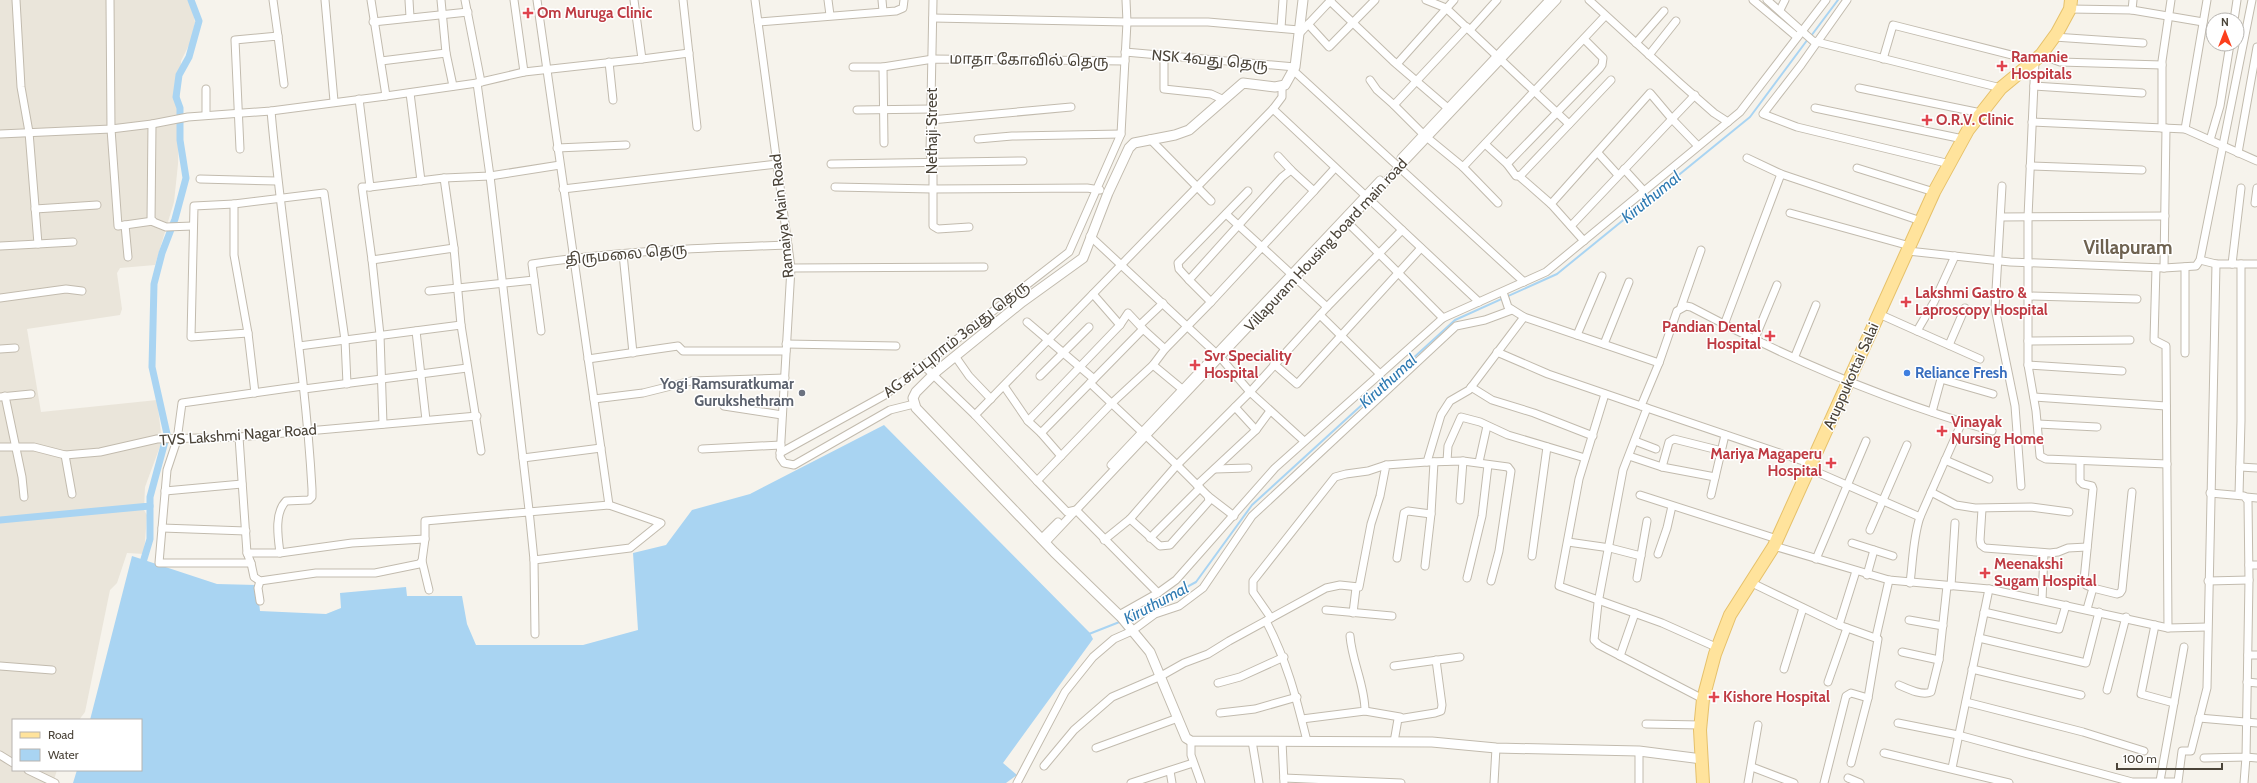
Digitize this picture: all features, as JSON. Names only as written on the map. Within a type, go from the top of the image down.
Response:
[{"type":"main road","name":"Aruppukottai Salai","points":[[1703,783],[1701,725],[1703,699],[1718,648],[1730,615],[1752,583],[1775,542],[1811,467],[1848,381],[1934,192],[1963,139],[2001,88],[2038,58],[2054,37],[2070,4]]},
{"type":"street","points":[[16,0],[21,87],[29,132],[38,244]]},
{"type":"street","points":[[110,0],[110,129],[118,226],[153,221],[166,227],[176,228],[193,226]]},
{"type":"street","points":[[273,0],[284,84]]},
{"type":"street","points":[[325,0],[334,102]]},
{"type":"street","points":[[370,0],[386,96]]},
{"type":"street","points":[[408,0],[410,17]]},
{"type":"street","points":[[441,0],[446,53],[453,86]]},
{"type":"street","points":[[465,0],[479,83],[529,510],[534,560],[535,634]]},
{"type":"street","points":[[514,0],[524,72]]},
{"type":"street","points":[[537,0],[609,505]]},
{"type":"street","points":[[634,0],[642,59]]},
{"type":"street","points":[[683,0],[697,127]]},
{"type":"street","name":"Ramaiya Main Road","points":[[755,0],[791,268],[781,454]]},
{"type":"street","points":[[828,0],[830,15]]},
{"type":"street","points":[[882,0],[883,11]]},
{"type":"street","points":[[758,22],[900,10],[903,8],[904,0]]},
{"type":"street","name":"Nethaji Street","points":[[933,0],[930,153],[932,162],[933,226],[938,229],[969,227]]},
{"type":"street","points":[[1126,0],[1124,142],[1103,191],[1083,258],[1061,265],[990,320],[955,356],[928,370],[916,392],[914,404],[916,408],[1043,541],[1120,616],[1150,652],[1186,738],[1191,741],[1282,740],[1432,742],[1496,748],[1639,751],[1702,759]]},
{"type":"street","points":[[1281,28],[1283,0]]},
{"type":"street","points":[[978,139],[1012,136],[1134,143],[1150,138],[1175,135],[1189,130],[1216,97],[1243,83],[1282,86],[1287,82],[1295,31],[1303,0]]},
{"type":"street","points":[[1308,24],[1329,47],[1375,0]]},
{"type":"street","points":[[1426,0],[1446,8],[1499,56],[1569,124]]},
{"type":"street","points":[[1397,64],[1454,0]]},
{"type":"street","points":[[1394,105],[1497,0]]},
{"type":"street","points":[[1426,136],[1549,0]]},
{"type":"street","points":[[1499,56],[1557,0]]},
{"type":"street","points":[[1589,0],[1714,113],[1728,122]]},
{"type":"street","points":[[1753,0],[1801,35],[1815,41],[2001,88]]},
{"type":"street","points":[[1767,0],[1780,10],[1801,35]]},
{"type":"street","points":[[1780,10],[1785,0]]},
{"type":"street","points":[[1120,616],[1158,593],[1176,580],[1275,468],[1443,318],[1478,302],[1503,293],[1546,272],[1740,112],[1801,35],[1826,0]]},
{"type":"street","points":[[1847,0],[1815,41],[1763,114],[1797,127],[1950,164]]},
{"type":"street","points":[[2132,10],[2133,0]]},
{"type":"street","points":[[2164,268],[2165,216],[2162,65],[2171,0]]},
{"type":"street","points":[[2185,129],[2207,0]]},
{"type":"street","points":[[2235,12],[2237,0]]},
{"type":"street","points":[[1790,213],[1909,249],[1955,256],[2028,263],[2156,268],[2194,267],[2200,260],[2252,0]]},
{"type":"street","points":[[933,18],[1208,22],[1281,28],[1295,31],[1308,24],[1330,1],[1397,64],[1449,109]]},
{"type":"street","points":[[2070,4],[2132,10],[2203,22]]},
{"type":"street","points":[[1636,43],[1664,11]]},
{"type":"street","points":[[373,22],[468,12]]},
{"type":"street","points":[[1463,166],[1605,16]]},
{"type":"street","points":[[1649,55],[1676,21]]},
{"type":"street","points":[[1883,59],[1893,25],[2060,62],[2162,65]]},
{"type":"street","points":[[240,149],[234,40],[278,36]]},
{"type":"street","points":[[2054,37],[2143,43]]},
{"type":"street","points":[[1506,164],[1602,64],[1603,58],[1584,39]]},
{"type":"street","points":[[2238,153],[2257,47]]},
{"type":"street","name":"NSK 4வது தெரு","points":[[1125,52],[1290,68]]},
{"type":"street","points":[[2210,140],[2220,106],[2229,52]]},
{"type":"street","points":[[381,61],[446,53]]},
{"type":"street","points":[[0,134],[110,129],[152,124],[188,117],[271,111],[479,83],[524,72],[689,53]]},
{"type":"street","points":[[1164,56],[1164,89],[1216,97]]},
{"type":"street","points":[[2038,58],[2034,86],[2028,217],[2028,365],[2038,424],[2039,452],[2042,458],[2167,464]]},
{"type":"street","name":"மாதா கோவில் தெரு","points":[[853,67],[883,67],[932,59],[1125,61]]},
{"type":"street","points":[[609,62],[614,100]]},
{"type":"street","points":[[883,67],[884,143]]},
{"type":"street","points":[[1290,68],[1524,282]]},
{"type":"street","points":[[1370,80],[1377,90],[1426,136],[1463,166],[1498,203]]},
{"type":"street","points":[[1519,176],[1611,80]]},
{"type":"street","points":[[975,415],[1273,109],[1282,97],[1282,86]]},
{"type":"street","points":[[2034,86],[2142,93]]},
{"type":"street","points":[[1859,88],[1981,113]]},
{"type":"street","points":[[206,89],[206,116]]},
{"type":"street","points":[[410,93],[421,181]]},
{"type":"street","points":[[1551,204],[1650,93],[1698,146]]},
{"type":"street","points":[[1571,226],[1695,95]]},
{"type":"street","points":[[359,99],[370,187]]},
{"type":"street","points":[[931,120],[1071,108]]},
{"type":"street","points":[[1815,108],[1963,139]]},
{"type":"street","points":[[857,110],[931,109]]},
{"type":"street","points":[[1273,109],[1478,302]]},
{"type":"street","points":[[271,111],[277,182],[281,199],[309,431],[312,497],[309,500],[286,501],[282,505],[278,531],[280,553]]},
{"type":"street","points":[[2032,122],[2185,129],[2257,161]]},
{"type":"street","points":[[152,124],[153,221]]},
{"type":"street","name":"Villapuram Housing board main road","points":[[1043,541],[1076,510],[1144,434],[1426,136]]},
{"type":"street","points":[[1150,138],[1211,201]]},
{"type":"street","points":[[1485,144],[1516,176],[1519,176],[1551,204],[1584,241]]},
{"type":"street","points":[[557,148],[626,145]]},
{"type":"street","points":[[1598,153],[1618,175]]},
{"type":"street","points":[[1278,156],[1314,191]]},
{"type":"street","points":[[1747,158],[1780,174],[1921,221]]},
{"type":"street","points":[[831,164],[1022,161]]},
{"type":"street","points":[[563,189],[777,164]]},
{"type":"street","points":[[383,424],[380,380],[380,335],[362,188],[444,178],[490,176],[560,165]]},
{"type":"street","points":[[2030,166],[2142,170]]},
{"type":"street","points":[[1037,481],[1112,403],[1153,365],[1164,349],[1211,302],[1336,168]]},
{"type":"street","points":[[1857,168],[1934,192]]},
{"type":"street","points":[[1624,169],[1644,191]]},
{"type":"street","points":[[1189,280],[1240,226],[1282,177],[1291,170]]},
{"type":"street","points":[[1724,325],[1780,174]]},
{"type":"street","points":[[444,178],[454,248],[461,325],[467,368],[477,416],[481,451]]},
{"type":"street","points":[[200,179],[277,182]]},
{"type":"street","points":[[2002,186],[1996,308],[2015,406],[2021,486]]},
{"type":"street","points":[[835,187],[1103,191]]},
{"type":"street","points":[[2232,264],[2241,188]]},
{"type":"street","points":[[2255,202],[2257,188]]},
{"type":"street","name":"AG சுப்புராம் 3வது தெரு","points":[[1018,297],[1061,265],[1103,191]]},
{"type":"street","points":[[1211,302],[1179,269],[1178,263],[1248,191]]},
{"type":"street","points":[[248,334],[191,337],[194,206],[234,204],[324,193],[345,340],[347,384]]},
{"type":"street","name":"Villapuram Housing board main road","points":[[1293,275],[1347,222],[1367,197]]},
{"type":"street","points":[[234,204],[234,255],[248,334],[255,393]]},
{"type":"street","points":[[36,210],[98,205]]},
{"type":"street","points":[[1226,214],[1327,307]]},
{"type":"street","points":[[2001,217],[2165,216]]},
{"type":"street","points":[[1347,222],[1379,252],[1443,318]]},
{"type":"street","points":[[125,225],[128,257]]},
{"type":"street","points":[[1104,540],[1130,519],[1178,464],[1250,392],[1327,307],[1402,230]]},
{"type":"street","points":[[1090,236],[1188,326],[1218,355],[1250,392],[1304,441]]},
{"type":"street","points":[[0,246],[74,242]]},
{"type":"street","name":"திருமலை தெரு","points":[[541,331],[532,264],[573,258],[683,249],[788,245]]},
{"type":"street","points":[[372,260],[454,248]]},
{"type":"street","points":[[1274,364],[1297,384],[1421,248]]},
{"type":"street","points":[[1701,250],[1682,307],[1678,311],[1659,364],[1623,470],[1610,548],[1599,601],[1594,640],[1599,645],[1703,699]]},
{"type":"street","points":[[623,254],[632,353]]},
{"type":"street","points":[[1917,331],[1934,302],[1955,256]]},
{"type":"street","points":[[2200,260],[2216,264],[2257,264]]},
{"type":"street","points":[[1898,723],[1958,736],[2134,782],[2178,782],[2182,751],[2191,751],[2207,688],[2207,627],[2216,264]]},
{"type":"street","points":[[2241,264],[2240,467],[2249,565],[2246,758],[2244,783]]},
{"type":"street","points":[[791,268],[984,267]]},
{"type":"street","points":[[2156,268],[2154,340],[2166,346],[2168,628]]},
{"type":"street","points":[[2185,268],[2186,353]]},
{"type":"street","points":[[1577,335],[1602,276]]},
{"type":"street","points":[[429,291],[503,282],[534,280]]},
{"type":"street","points":[[1604,344],[1629,282]]},
{"type":"street","points":[[1755,338],[1777,285]]},
{"type":"street","points":[[0,298],[66,289],[82,291]]},
{"type":"street","points":[[1503,293],[1510,309],[1524,317],[1659,364]]},
{"type":"street","points":[[1093,294],[1120,325]]},
{"type":"street","points":[[2028,296],[2137,299]]},
{"type":"street","points":[[1041,433],[1092,381],[1163,303]]},
{"type":"street","points":[[1795,356],[1816,305]]},
{"type":"street","points":[[1682,307],[1691,307],[1724,325],[1848,381],[1932,412],[1992,431]]},
{"type":"street","points":[[1949,345],[1965,308]]},
{"type":"street","points":[[1018,781],[1065,692],[1092,657],[1129,628],[1156,614],[1179,606],[1202,588],[1252,516],[1456,326],[1485,320],[1510,309]]},
{"type":"street","points":[[1028,421],[1120,325],[1128,313],[1164,349]]},
{"type":"street","points":[[1879,314],[1980,359]]},
{"type":"street","points":[[1320,315],[1380,374]]},
{"type":"street","points":[[1425,566],[1431,514],[1430,462],[1440,415],[1450,401],[1471,387],[1524,317]]},
{"type":"street","name":"AG சுப்புராம் 3வது தெரு","points":[[781,454],[928,370],[990,320]]},
{"type":"street","points":[[1027,322],[1048,341],[1080,366],[1112,403],[1178,464],[1198,487],[1234,516]]},
{"type":"street","points":[[299,346],[461,325]]},
{"type":"street","points":[[1040,376],[1089,327]]},
{"type":"street","points":[[416,331],[426,420]]},
{"type":"street","points":[[2028,340],[2130,340]]},
{"type":"street","points":[[588,359],[678,346],[683,351],[786,347],[896,346]]},
{"type":"street","points":[[0,350],[15,348]]},
{"type":"street","points":[[1497,352],[1548,374],[1725,435],[1811,467],[1920,517]]},
{"type":"street","points":[[1043,541],[1067,512],[1144,434],[1182,389],[1218,355]]},
{"type":"street","points":[[955,356],[966,372],[991,399]]},
{"type":"street","points":[[1153,365],[1182,389]]},
{"type":"street","points":[[2028,365],[2122,371]]},
{"type":"street","points":[[251,563],[159,563],[167,470],[177,440],[182,403],[255,393],[380,380],[467,368]]},
{"type":"street","points":[[928,370],[975,415],[1067,512]]},
{"type":"street","points":[[594,400],[643,393],[691,381],[784,378]]},
{"type":"street","points":[[1932,412],[1942,379],[1993,394]]},
{"type":"street","points":[[1004,386],[1028,421],[1041,433],[1061,456]]},
{"type":"street","points":[[1471,387],[1492,400],[1534,413],[1593,436]]},
{"type":"street","points":[[24,497],[15,447],[3,397],[31,394]]},
{"type":"street","points":[[1605,394],[1578,485],[1559,586],[1583,596],[1635,613],[1718,648]]},
{"type":"street","points":[[2034,398],[2166,406]]},
{"type":"street","points":[[702,449],[781,454],[794,465],[890,410],[914,404]]},
{"type":"street","points":[[724,406],[782,415]]},
{"type":"street","points":[[1235,407],[1256,430]]},
{"type":"street","points":[[1150,538],[1215,469],[1256,430],[1270,411]]},
{"type":"street","name":"TVS Lakshmi Nagar Road","points":[[0,447],[34,447],[65,455],[100,452],[157,439],[177,440],[239,437],[477,416]]},
{"type":"street","points":[[1447,461],[1448,446],[1461,417],[1480,422],[1508,435],[1585,458]]},
{"type":"street","points":[[1910,583],[1915,553],[1914,534],[1962,422]]},
{"type":"street","points":[[2038,424],[2097,427]]},
{"type":"street","points":[[1478,462],[1487,426]]},
{"type":"street","points":[[1711,495],[1725,435]]},
{"type":"street","points":[[239,437],[247,553],[254,577],[260,582],[316,573],[375,574],[406,568],[419,564],[422,561]]},
{"type":"street","points":[[1662,467],[1669,442],[1674,439],[1722,450]]},
{"type":"street","points":[[1634,441],[1656,449]]},
{"type":"street","points":[[1816,559],[1866,441]]},
{"type":"street","points":[[1870,530],[1907,445]]},
{"type":"street","points":[[1532,556],[1547,447]]},
{"type":"street","points":[[523,458],[601,448]]},
{"type":"street","points":[[65,455],[72,494]]},
{"type":"street","points":[[1629,456],[1662,467],[1715,477]]},
{"type":"street","points":[[1945,460],[1989,479]]},
{"type":"street","points":[[1307,741],[1297,697],[1284,657],[1269,620],[1254,592],[1253,581],[1335,477],[1386,465],[1447,461],[1478,462],[1488,466],[1506,467],[1511,471],[1499,552],[1491,581]]},
{"type":"street","points":[[1460,500],[1464,461]]},
{"type":"street","points":[[2080,461],[2080,481],[2083,484],[2092,486],[2093,489],[2084,583],[2093,588],[2117,594],[2121,592],[2132,492]]},
{"type":"street","points":[[1354,613],[1356,588],[1360,585],[1371,524],[1380,496],[1386,465]]},
{"type":"street","points":[[1467,578],[1482,516],[1488,466]]},
{"type":"street","points":[[2240,467],[2257,468]]},
{"type":"street","points":[[1215,469],[1248,468]]},
{"type":"street","points":[[165,491],[242,484]]},
{"type":"street","points":[[1931,492],[1956,505],[1982,508],[2031,507],[2069,512]]},
{"type":"street","points":[[2210,494],[2257,498]]},
{"type":"street","points":[[1640,495],[1775,542],[1816,559],[1867,575],[1910,583],[1989,589],[2087,609],[2168,628],[2207,627]]},
{"type":"street","points":[[1130,519],[1160,546],[1170,546],[1208,504],[1208,496]]},
{"type":"street","points":[[430,590],[422,561],[425,538],[425,521],[529,510],[609,505],[661,524],[630,548],[534,560]]},
{"type":"street","points":[[1658,554],[1668,528],[1672,506]]},
{"type":"street","points":[[1982,508],[1980,540],[1982,547],[1990,550],[2044,553],[2058,552],[2068,548],[2087,547]]},
{"type":"street","points":[[1067,512],[1076,510],[1158,593]]},
{"type":"street","points":[[1396,558],[1404,513],[1408,511],[1431,514]]},
{"type":"street","points":[[1637,578],[1647,521]]},
{"type":"street","points":[[1899,685],[1913,691],[1927,693],[1931,692],[1939,660],[1949,586],[1955,523]]},
{"type":"street","points":[[162,528],[246,531]]},
{"type":"street","points":[[247,553],[280,553],[352,544],[425,538]]},
{"type":"street","points":[[1568,542],[1610,548],[1641,556]]},
{"type":"street","points":[[1852,543],[1893,556]]},
{"type":"street","points":[[1867,575],[1874,550]]},
{"type":"street","points":[[2042,600],[2044,553]]},
{"type":"street","points":[[2249,565],[2257,565]]},
{"type":"street","points":[[1839,625],[1856,571]]},
{"type":"street","points":[[1851,763],[1869,694],[1878,646],[1876,637],[1889,580]]},
{"type":"street","points":[[2208,581],[2249,580]]},
{"type":"street","points":[[260,582],[258,588],[260,601]]},
{"type":"street","points":[[1752,583],[1839,625],[1876,637]]},
{"type":"street","points":[[1044,766],[1074,730],[1112,697],[1161,676],[1184,663],[1208,654],[1326,588],[1340,585],[1356,588]]},
{"type":"street","points":[[2087,609],[2093,588]]},
{"type":"street","points":[[1952,768],[1989,589]]},
{"type":"street","points":[[1984,612],[2059,629],[2066,605]]},
{"type":"street","points":[[1784,669],[1803,608]]},
{"type":"street","points":[[1326,610],[1392,616]]},
{"type":"street","points":[[1979,638],[2086,663],[2098,612]]},
{"type":"street","points":[[1620,656],[1635,613]]},
{"type":"street","points":[[2107,690],[2126,618]]},
{"type":"street","points":[[1909,620],[1943,626]]},
{"type":"street","points":[[2155,625],[2141,694],[2174,703]]},
{"type":"street","points":[[1828,682],[1847,628]]},
{"type":"street","points":[[1350,636],[1351,646],[1365,698],[1365,712]]},
{"type":"street","points":[[2160,781],[2184,647]]},
{"type":"street","points":[[1902,652],[1939,660]]},
{"type":"street","points":[[2248,655],[2257,655]]},
{"type":"street","points":[[1218,684],[1240,677],[1284,657]]},
{"type":"street","points":[[1394,666],[1460,657]]},
{"type":"street","points":[[1302,719],[1365,712],[1400,717],[1435,714],[1440,711],[1442,705],[1436,660]]},
{"type":"street","points":[[0,666],[52,670]]},
{"type":"street","points":[[1972,669],[2081,695]]},
{"type":"street","points":[[2247,682],[2257,683]]},
{"type":"street","points":[[1824,783],[1846,696],[1854,693],[1869,694]]},
{"type":"street","points":[[1220,713],[1255,709],[1297,697]]},
{"type":"street","points":[[1966,702],[2083,732],[2144,751]]},
{"type":"street","points":[[1394,742],[1396,721],[1400,717]]},
{"type":"street","points":[[1096,748],[1178,718]]},
{"type":"street","points":[[2199,718],[2257,723]]},
{"type":"street","points":[[1646,724],[1701,725]]},
{"type":"street","points":[[1748,783],[1758,726]]},
{"type":"street","points":[[1282,740],[1284,780],[1402,783]]},
{"type":"street","points":[[1191,741],[1193,763],[1201,783]]},
{"type":"street","points":[[1252,741],[1258,783]]},
{"type":"street","points":[[1494,783],[1496,748]]},
{"type":"street","points":[[1639,751],[1639,783]]},
{"type":"street","points":[[1884,753],[1952,768],[2009,783]]},
{"type":"street","points":[[0,755],[12,762]]},
{"type":"street","points":[[2204,758],[2257,758]]},
{"type":"street","points":[[1131,783],[1193,763]]},
{"type":"street","points":[[1752,767],[1794,783]]},
{"type":"street","points":[[1170,770],[1172,783]]},
{"type":"street","points":[[30,771],[55,783]]},
{"type":"street","points":[[1848,778],[1860,783]]},
{"type":"shaded area","points":[[0,0],[190,0],[195,22],[191,41],[181,61],[178,164],[174,202],[155,265],[120,268],[117,273],[122,309],[120,315],[27,329],[41,412],[157,400],[162,441],[145,487],[144,510],[147,515],[144,554],[127,553],[117,583],[110,590],[85,712],[80,719],[12,719],[12,771],[57,771],[53,783],[0,783]]},
{"type":"water","points":[[884,425],[1090,633],[1093,639],[1003,763],[1017,775],[1006,783],[73,783],[77,771],[142,771],[142,719],[90,719],[132,556],[217,584],[257,585],[260,611],[326,614],[341,608],[340,593],[406,587],[407,596],[462,596],[467,624],[476,645],[583,645],[638,630],[633,553],[666,545],[692,510],[750,494]]},
{"type":"waterway","points":[[0,520],[150,506],[150,497],[167,434],[152,367],[154,284],[162,253],[175,219],[186,178],[180,140],[180,108],[176,97],[179,75],[189,57],[199,21],[191,0]]},
{"type":"waterway","name":"Kiruthumal","points":[[1811,36],[1838,0]]},
{"type":"waterway","name":"Kiruthumal","points":[[1128,619],[1196,582],[1252,505],[1455,320],[1557,274],[1750,117],[1808,39]]},
{"type":"waterway","points":[[141,569],[150,539],[150,506]]},
{"type":"waterway","name":"Kiruthumal","points":[[1089,634],[1122,621]]},
{"type":"place","name":"Om Muruga Clinic","points":[[528,13]]},
{"type":"place","name":"Ramanie Hospitals","points":[[2002,66]]},
{"type":"place","name":"O.R.V. Clinic","points":[[1927,120]]},
{"type":"place","name":"Lakshmi Gastro & Laproscopy Hospital","points":[[1906,302]]},
{"type":"place","name":"Pandian Dental Hospital","points":[[1770,336]]},
{"type":"place","name":"Svr Speciality Hospital","points":[[1195,365]]},
{"type":"place","name":"Reliance Fresh","points":[[1907,373]]},
{"type":"place","name":"Yogi Ramsuratkumar Gurukshethram","points":[[802,393]]},
{"type":"place","name":"Vinayak Nursing Home","points":[[1942,431]]},
{"type":"place","name":"Mariya Magaperu Hospital","points":[[1831,463]]},
{"type":"place","name":"Meenakshi Sugam Hospital","points":[[1985,573]]},
{"type":"place","name":"Kishore Hospital","points":[[1714,697]]},
{"type":"district","name":"Villapuram","points":[[2128,247]]}]
